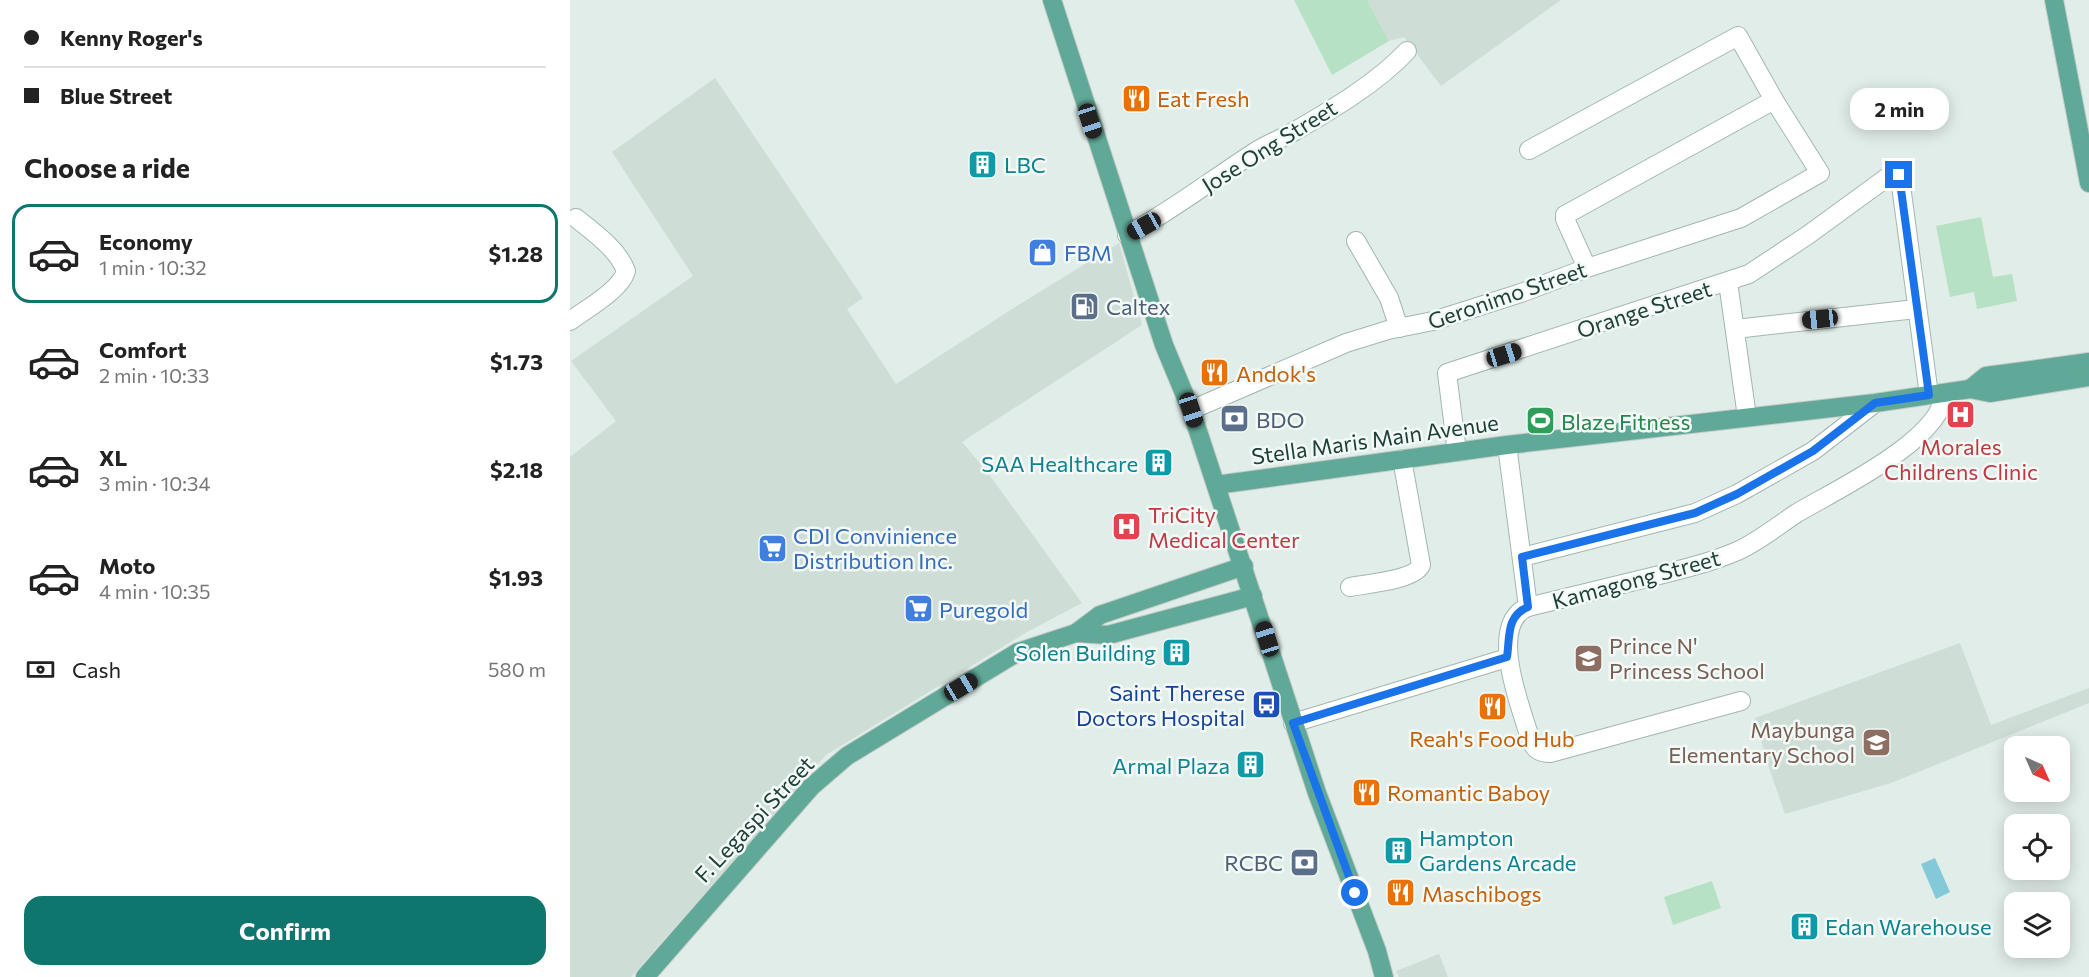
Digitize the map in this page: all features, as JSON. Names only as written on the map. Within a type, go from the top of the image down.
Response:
[{"type":"main road","points":[[1052,0],[1164,345],[1191,410],[1244,566],[1293,723],[1377,951],[1384,977]]},
{"type":"main road","points":[[2054,0],[2089,183]]},
{"type":"main road","name":"Stella Maris Main Avenue","points":[[1970,389],[1986,376],[2089,362]]},
{"type":"main road","name":"Stella Maris Main Avenue","points":[[1216,485],[1507,445],[1875,403],[1970,389],[1990,393],[2089,377]]},
{"type":"main road","name":"F. Legaspi Street","points":[[645,977],[811,788],[847,756],[1018,652],[1076,633],[1100,615],[1244,566]]},
{"type":"main road","name":"F. Legaspi Street","points":[[1076,633],[1108,634],[1253,596]]},
{"type":"street","points":[[1529,150],[1738,36],[1774,100],[1565,215],[1587,268]]},
{"type":"street","name":"Jose Ong Street","points":[[1127,235],[1161,216],[1259,150],[1295,131],[1376,79],[1407,51]]},
{"type":"street","name":"Geronimo Street","points":[[1191,410],[1346,343],[1466,311],[1587,268],[1741,218],[1820,173],[1774,100]]},
{"type":"street","name":"Orange Street","points":[[1457,452],[1447,373],[1749,274],[1893,173],[1900,178],[1916,309]]},
{"type":"street","points":[[570,321],[614,289],[624,279],[626,271],[607,245],[576,218]]},
{"type":"street","points":[[1356,241],[1384,288],[1399,328]]},
{"type":"street","points":[[1728,282],[1747,417]]},
{"type":"street","points":[[1735,329],[1916,309],[1936,394]]},
{"type":"street","name":"Kamagong Street","points":[[1524,609],[1688,568],[1738,551],[1869,472],[1918,437],[1944,403],[1936,394]]},
{"type":"street","points":[[1522,557],[1695,513],[1737,494],[1813,451],[1875,403]]},
{"type":"street","points":[[1507,445],[1522,557],[1524,609],[1511,622],[1507,657],[1531,741],[1538,751],[1550,753],[1741,701]]},
{"type":"street","points":[[1350,587],[1409,576],[1419,569],[1422,560],[1401,459]]},
{"type":"street","points":[[1293,723],[1507,657]]},
{"type":"shaded area","points":[[1367,0],[1561,0],[1441,86],[1404,37],[1389,41]]},
{"type":"shaded area","points":[[715,78],[863,298],[847,309],[896,384],[1119,243],[1142,325],[962,442],[988,473],[1082,603],[1027,632],[826,755],[631,977],[570,977],[570,457],[616,421],[571,361],[693,276],[612,152]]},
{"type":"shaded area","name":"Maybunga Elementary School","points":[[1960,643],[1991,725],[2089,688],[2089,703],[1891,783],[1785,814],[1755,718]]},
{"type":"shaded area","points":[[1439,954],[1448,977],[1399,977],[1396,971]]},
{"type":"green space","points":[[1294,0],[1367,0],[1389,41],[1332,75]]},
{"type":"green space","points":[[1981,217],[1993,277],[2012,274],[2017,301],[1977,309],[1974,292],[1950,297],[1936,226]]},
{"type":"green space","points":[[1712,881],[1721,908],[1673,925],[1664,897]]},
{"type":"water","points":[[1935,858],[1950,892],[1936,899],[1921,864]]},
{"type":"place","name":"Eat Fresh","points":[[1136,98]]},
{"type":"place","name":"LBC","points":[[983,164]]},
{"type":"place","name":"FBM","points":[[1043,252]]},
{"type":"place","name":"Caltex","points":[[1085,306]]},
{"type":"place","name":"Andok's","points":[[1215,373]]},
{"type":"place","name":"Morales Childrens Clinic","points":[[1961,414]]},
{"type":"place","name":"BDO","points":[[1235,419]]},
{"type":"place","name":"Blaze Fitness","points":[[1540,421]]},
{"type":"place","name":"SAA Healthcare","points":[[1159,463]]},
{"type":"place","name":"TriCity Medical Center","points":[[1127,527]]},
{"type":"place","name":"CDI Convinience Distribution Inc.","points":[[772,548]]},
{"type":"place","name":"Puregold","points":[[918,609]]},
{"type":"place","name":"Solen Building","points":[[1177,652]]},
{"type":"place","name":"Prince N' Princess School","points":[[1588,658]]},
{"type":"place","name":"Saint Therese Doctors Hospital","points":[[1266,705]]},
{"type":"place","name":"Reah's Food Hub","points":[[1492,706]]},
{"type":"place","name":"Maybunga Elementary School","points":[[1876,742]]},
{"type":"place","name":"Armal Plaza","points":[[1251,765]]},
{"type":"place","name":"Romantic Baboy","points":[[1366,792]]},
{"type":"place","name":"Hampton Gardens Arcade","points":[[1398,850]]},
{"type":"place","name":"RCBC","points":[[1304,862]]},
{"type":"place","name":"Maschibogs","points":[[1401,893]]},
{"type":"place","name":"Edan Warehouse","points":[[1804,926]]},
{"type":"route","points":[[1355,893],[1293,723],[1507,657],[1511,622],[1519,611],[1528,607],[1522,557],[1695,513],[1737,494],[1813,451],[1875,403],[1929,395],[1899,175]]}]
